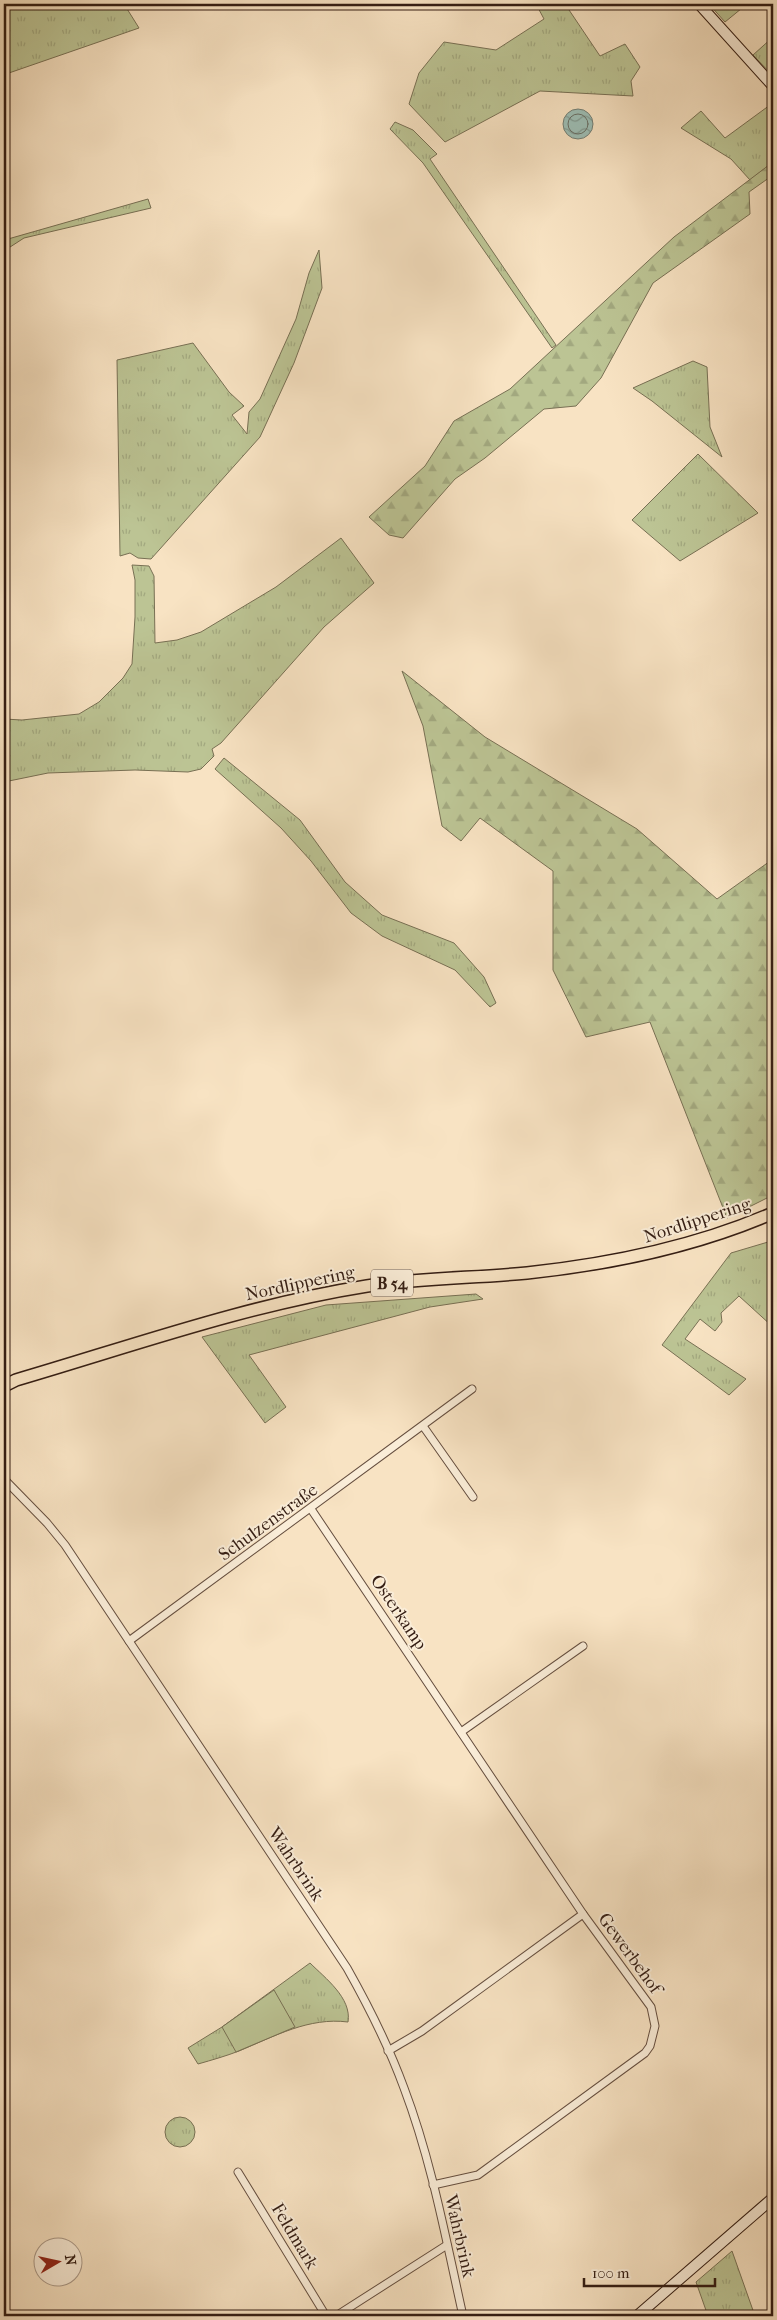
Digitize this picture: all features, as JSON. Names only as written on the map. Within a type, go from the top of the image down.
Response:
[{"type":"main road","name":"Nordlippering","points":[[4,1386],[10,1381],[242,1313],[303,1298],[368,1286],[592,1265],[680,1246],[773,1213]]},
{"type":"street","points":[[699,4],[773,86]]},
{"type":"street","name":"Schulzenstraße","points":[[129,1641],[472,1389]]},
{"type":"street","points":[[423,1426],[473,1497]]},
{"type":"street","name":"Wahrbrink","points":[[4,1479],[47,1523],[64,1545],[347,1968],[372,2013],[404,2088],[434,2185],[463,2316]]},
{"type":"street","name":"Osterkamp","points":[[311,1509],[583,1914]]},
{"type":"street","points":[[461,1732],[583,1646]]},
{"type":"street","name":"Gewerbehof","points":[[388,2051],[422,2031],[583,1914],[651,2007],[655,2026],[650,2046],[646,2053],[488,2169],[470,2178],[434,2185]]},
{"type":"street","name":"Feldmark","points":[[238,2172],[326,2316]]},
{"type":"street","points":[[637,2316],[773,2198]]},
{"type":"street","points":[[336,2316],[447,2245]]},
{"type":"green space","points":[[4,4],[124,4],[139,28],[6,74]]},
{"type":"green space","points":[[536,4],[565,4],[600,56],[625,44],[640,67],[631,81],[633,96],[540,91],[445,142],[409,104],[419,73],[444,42],[496,50],[544,19]]},
{"type":"green space","points":[[709,4],[747,4],[725,22]]},
{"type":"green space","points":[[773,37],[773,76],[753,55]]},
{"type":"green space","points":[[770,105],[773,109],[773,162],[750,180],[731,159],[681,128],[701,111],[725,138]]},
{"type":"green space","points":[[395,122],[413,130],[437,154],[430,159],[556,345],[552,348],[423,163],[390,129]]},
{"type":"green space","points":[[773,162],[773,175],[749,192],[750,214],[653,283],[601,378],[576,406],[544,409],[485,458],[455,479],[403,538],[389,535],[369,517],[425,466],[454,421],[510,389],[674,237]]},
{"type":"green space","points":[[4,188],[8,239],[148,199],[151,208],[24,238],[7,249],[4,243]]},
{"type":"green space","points":[[319,250],[322,288],[294,363],[260,437],[151,559],[138,558],[130,553],[120,556],[117,360],[193,343],[229,392],[244,406],[232,415],[247,434],[249,412],[260,399],[296,319],[309,273]]},
{"type":"green space","points":[[693,361],[707,367],[710,427],[722,457],[633,388]]},
{"type":"green space","points":[[698,454],[758,513],[680,561],[632,520]]},
{"type":"green space","points":[[341,538],[374,583],[324,627],[221,743],[212,749],[214,756],[201,769],[188,772],[135,770],[48,773],[4,782],[4,719],[22,720],[79,714],[99,702],[123,678],[132,664],[135,580],[132,565],[149,566],[154,576],[155,643],[177,640],[201,632],[276,587]]},
{"type":"green space","points":[[402,671],[485,737],[637,829],[717,899],[773,859],[773,1195],[727,1218],[650,1022],[586,1037],[553,970],[553,871],[480,818],[461,841],[442,826],[423,726]]},
{"type":"green space","points":[[224,758],[300,820],[345,882],[382,915],[454,943],[484,977],[496,1003],[490,1007],[455,970],[382,936],[351,913],[311,861],[281,828],[215,769]]},
{"type":"green space","points":[[768,1242],[773,1247],[773,1327],[739,1296],[721,1313],[722,1322],[715,1331],[700,1319],[685,1339],[746,1379],[729,1395],[662,1345],[731,1253]]},
{"type":"green space","points":[[476,1294],[483,1299],[430,1307],[249,1355],[286,1407],[265,1423],[202,1337],[326,1305]]},
{"type":"green space","points":[[310,1963],[330,1982],[342,1997],[348,2013],[348,2022],[320,2022],[306,2025],[234,2053],[198,2064],[188,2048],[222,2027]]},
{"type":"green space","points":[[274,1990],[295,2027],[236,2052],[222,2027]]},
{"type":"green space","points":[[180,2117],[190,2122],[195,2132],[190,2142],[180,2147],[170,2142],[165,2132],[170,2122]]},
{"type":"green space","points":[[732,2251],[755,2316],[708,2316],[696,2282]]},
{"type":"water","points":[[578,109],[589,113],[593,124],[589,135],[578,139],[567,135],[563,124],[567,113]]}]
